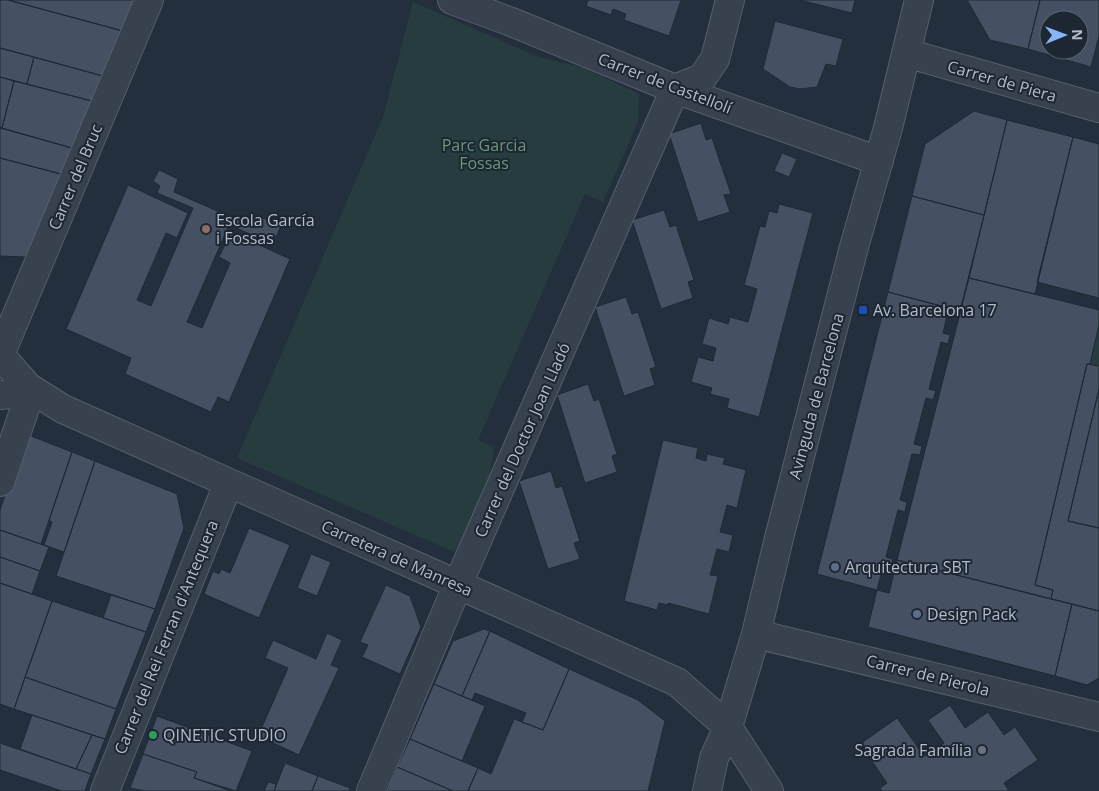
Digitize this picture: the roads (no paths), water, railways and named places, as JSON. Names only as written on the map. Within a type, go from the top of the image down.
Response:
[{"type":"street","name":"Carrer del Bruc","points":[[0,355],[149,0]]},
{"type":"street","name":"Carrer de Castellolí","points":[[452,0],[509,21],[675,90],[879,160]]},
{"type":"street","points":[[675,90],[702,78],[715,59],[730,0]]},
{"type":"street","name":"Avinguda de Barcelona","points":[[707,791],[714,758],[728,727],[756,634],[781,528],[854,247],[879,160],[919,0]]},
{"type":"street","name":"Carrer de Piera","points":[[906,53],[1099,108]]},
{"type":"street","name":"Carrer del Doctor Joan Lladó","points":[[371,791],[458,584],[675,90]]},
{"type":"street","name":"Carretera de Manresa","points":[[0,355],[28,387],[63,409],[677,682],[728,727],[769,791]]},
{"type":"street","points":[[0,395],[10,394],[28,387],[26,408],[0,482]]},
{"type":"street","name":"Carrer del Rei Ferran d'Antequera","points":[[105,791],[228,484]]},
{"type":"street","name":"Carrer de Pierola","points":[[756,634],[1099,716]]},
{"type":"place","name":"Escola García i Fossas","points":[[206,229]]},
{"type":"place","name":"Av. Barcelona 17","points":[[863,310]]},
{"type":"place","name":"Arquitectura SBT","points":[[835,567]]},
{"type":"place","name":"Design Pack","points":[[917,614]]},
{"type":"place","name":"QINETIC STUDIO","points":[[153,735]]},
{"type":"place","name":"Sagrada Família","points":[[982,750]]},
{"type":"park label","name":"Parc Garcia Fossas","points":[[484,154]]}]
